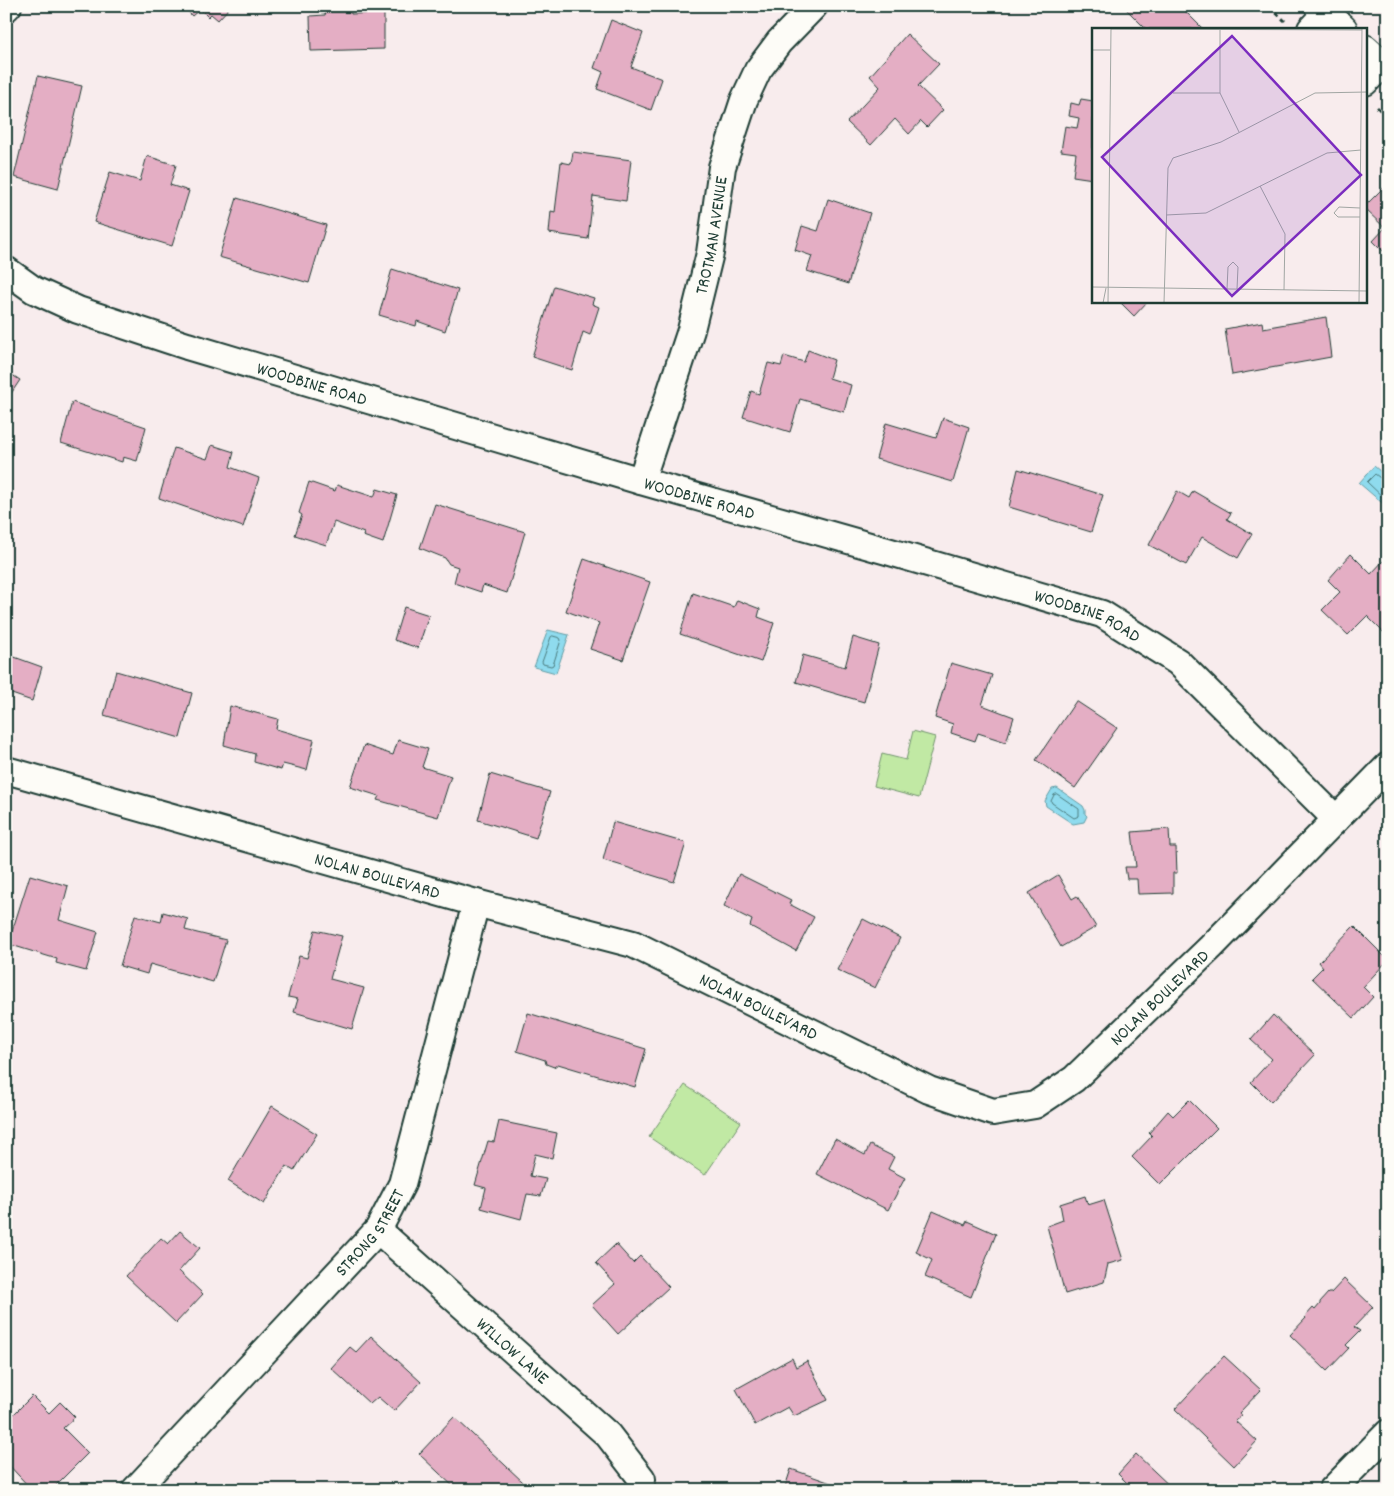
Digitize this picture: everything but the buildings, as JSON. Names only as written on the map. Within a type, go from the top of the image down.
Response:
[{"type":"street","name":"TROTMAN AVENUE","points":[[640,481],[691,330],[710,253],[722,167],[744,100],[758,70],[779,42],[814,6]]},
{"type":"street","name":"WOODBINE ROAD","points":[[6,270],[34,290],[78,310],[187,346],[640,481],[1102,614],[1178,662],[1336,819]]},
{"type":"street","name":"NOLAN BOULEVARD","points":[[6,770],[476,903],[633,944],[929,1090],[993,1112],[1035,1105],[1074,1079],[1211,947],[1388,766]]},
{"type":"street","name":"STRONG STREET","points":[[135,1490],[378,1230],[402,1184],[476,903]]},
{"type":"street","name":"WILLOW LANE","points":[[378,1230],[608,1435],[642,1479]]},
{"type":"street","points":[[1332,1490],[1388,1433]]},
{"type":"path","points":[[1269,6],[1317,20]]},
{"type":"green space","points":[[913,731],[935,737],[919,798],[874,786],[882,754],[906,760]]},
{"type":"green space","points":[[685,1085],[741,1122],[705,1175],[649,1137]]},
{"type":"water","points":[[1374,466],[1388,478],[1388,508],[1359,483]]},
{"type":"water","points":[[548,630],[569,635],[556,673],[534,667]]},
{"type":"water","points":[[1057,788],[1083,806],[1087,816],[1084,822],[1073,824],[1046,806],[1045,801],[1052,789]]}]
